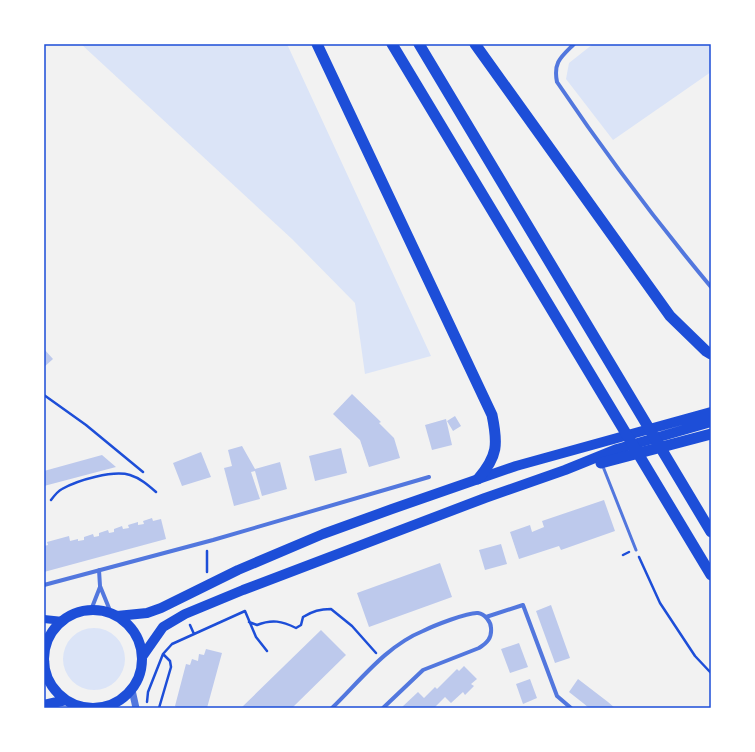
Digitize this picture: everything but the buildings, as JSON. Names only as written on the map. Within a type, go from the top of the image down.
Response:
[{"type":"highway","points":[[317,44],[492,415],[496,433],[495,453],[478,479]]},
{"type":"highway","points":[[392,44],[711,575]]},
{"type":"highway","points":[[418,44],[708,527]]},
{"type":"highway","points":[[475,44],[670,316],[711,354]]},
{"type":"highway","points":[[602,463],[711,434]]},
{"type":"main road","points":[[114,615],[127,624],[135,633],[140,645],[142,669],[132,690],[121,700],[107,706],[92,708],[79,706],[66,700],[55,689],[44,668],[44,660],[46,646],[53,632],[63,621],[72,615],[91,610],[114,615],[147,613],[161,608],[238,570],[323,534],[516,466],[711,412]]},
{"type":"main road","points":[[142,657],[163,627],[177,617],[413,525],[565,470],[617,449],[711,422]]},
{"type":"main road","points":[[565,470],[602,463]]},
{"type":"main road","points":[[44,618],[63,621]]},
{"type":"main road","points":[[44,705],[66,700]]},
{"type":"street","points":[[574,44],[559,58],[555,70],[557,82],[601,148],[670,238],[711,287]]},
{"type":"street","points":[[44,585],[213,540],[429,477]]},
{"type":"street","points":[[99,570],[100,586],[114,615]]},
{"type":"street","points":[[91,610],[100,586]]},
{"type":"street","points":[[486,617],[523,605],[557,696],[571,708]]},
{"type":"street","points":[[332,708],[382,659],[406,640],[422,631],[469,614],[479,613],[486,617],[491,625],[491,634],[487,642],[479,648],[423,670],[382,708]]},
{"type":"street","points":[[132,690],[136,708]]},
{"type":"lane","points":[[602,463],[636,550]]},
{"type":"path","points":[[44,395],[86,425],[144,472]]},
{"type":"path","points":[[51,500],[61,490],[78,482],[113,474],[130,475],[146,482],[156,492]]},
{"type":"path","points":[[636,550],[660,603],[695,656],[711,673]]},
{"type":"path","points":[[249,622],[257,625],[267,621],[280,621],[296,628],[301,625],[303,617],[311,612],[319,609],[331,609],[352,626],[382,659]]},
{"type":"path","points":[[146,708],[148,692],[163,654],[172,644],[245,611],[256,637],[267,652]]},
{"type":"path","points":[[159,708],[170,667],[170,661],[163,654]]},
{"type":"shaded area","points":[[81,44],[287,44],[431,356],[365,374],[355,303],[292,239]]},
{"type":"shaded area","points":[[593,44],[711,44],[711,72],[613,140],[566,79],[569,63]]},
{"type":"shaded area","points":[[88,628],[100,628],[116,637],[123,647],[125,659],[123,671],[116,681],[100,690],[88,690],[77,685],[68,676],[63,665],[63,653],[68,642],[77,633]]}]
